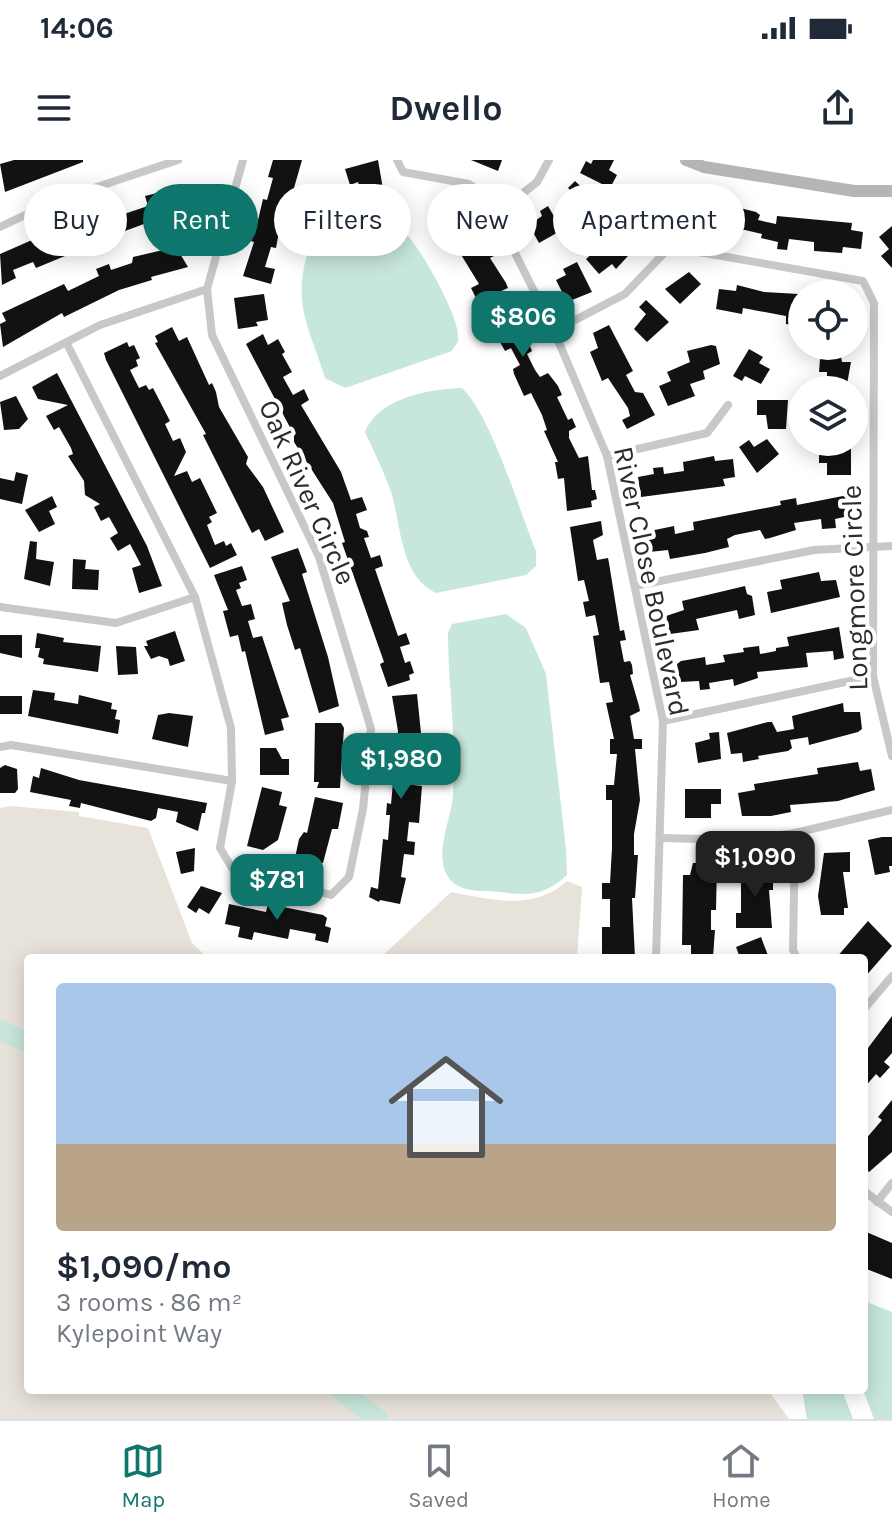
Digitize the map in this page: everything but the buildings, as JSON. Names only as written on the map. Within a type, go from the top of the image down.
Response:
[{"type":"street","points":[[0,227],[55,201],[178,160]]},
{"type":"street","name":"Oak River Circle","points":[[67,344],[195,597],[231,728],[232,781],[220,848],[232,868],[331,895],[349,877],[363,809],[371,729],[319,557],[212,335],[207,289],[243,160]]},
{"type":"street","name":"River Close Boulevard","points":[[397,160],[403,172],[469,184]]},
{"type":"street","points":[[534,184],[549,160]]},
{"type":"street","points":[[686,160],[704,167],[854,191],[892,191]]},
{"type":"street","name":"Longmore Circle","points":[[554,331],[625,294],[670,247],[863,281],[874,303],[873,676],[892,756]]},
{"type":"street","name":"River Close Boulevard","points":[[518,256],[607,456],[663,721],[656,954]]},
{"type":"street","points":[[0,376],[100,325],[207,289]]},
{"type":"street","points":[[607,456],[707,433],[728,405]]},
{"type":"street","points":[[635,586],[814,550],[892,546]]},
{"type":"street","points":[[0,607],[116,623],[195,597]]},
{"type":"street","points":[[663,721],[873,676]]},
{"type":"street","points":[[0,747],[11,745],[232,781]]},
{"type":"street","points":[[661,838],[744,840],[795,833],[892,810]]},
{"type":"street","points":[[795,833],[795,954]]},
{"type":"street","points":[[868,1004],[892,976]]},
{"type":"street","points":[[877,1202],[892,1183]]},
{"type":"street","points":[[868,1194],[892,1212]]},
{"type":"shaded area","points":[[411,240],[446,299],[458,331],[458,341],[452,351],[345,388],[325,378],[308,327],[302,298],[307,256],[411,256]]},
{"type":"shaded area","points":[[462,388],[483,419],[504,464],[536,551],[536,566],[526,575],[436,593],[424,586],[409,563],[392,495],[365,432],[372,420],[393,403],[420,393]]},
{"type":"shaded area","points":[[506,614],[526,628],[546,674],[566,849],[567,875],[551,887],[529,894],[462,888],[450,880],[442,855],[454,774],[448,633],[452,624]]},
{"type":"shaded area","points":[[10,806],[79,812],[79,816],[148,828],[192,943],[204,954],[24,954],[24,1394],[771,1394],[789,1419],[0,1419],[0,808]]},
{"type":"shaded area","points":[[567,881],[582,887],[577,954],[384,954],[451,892],[512,901],[527,900],[554,890]]},
{"type":"shaded area","points":[[868,1303],[892,1312],[892,1419],[874,1419],[865,1394],[868,1394]]},
{"type":"shaded area","points":[[803,1394],[844,1394],[853,1419],[807,1419]]},
{"type":"waterway","points":[[0,1030],[24,1041]]},
{"type":"waterway","points":[[345,1394],[378,1419]]}]
